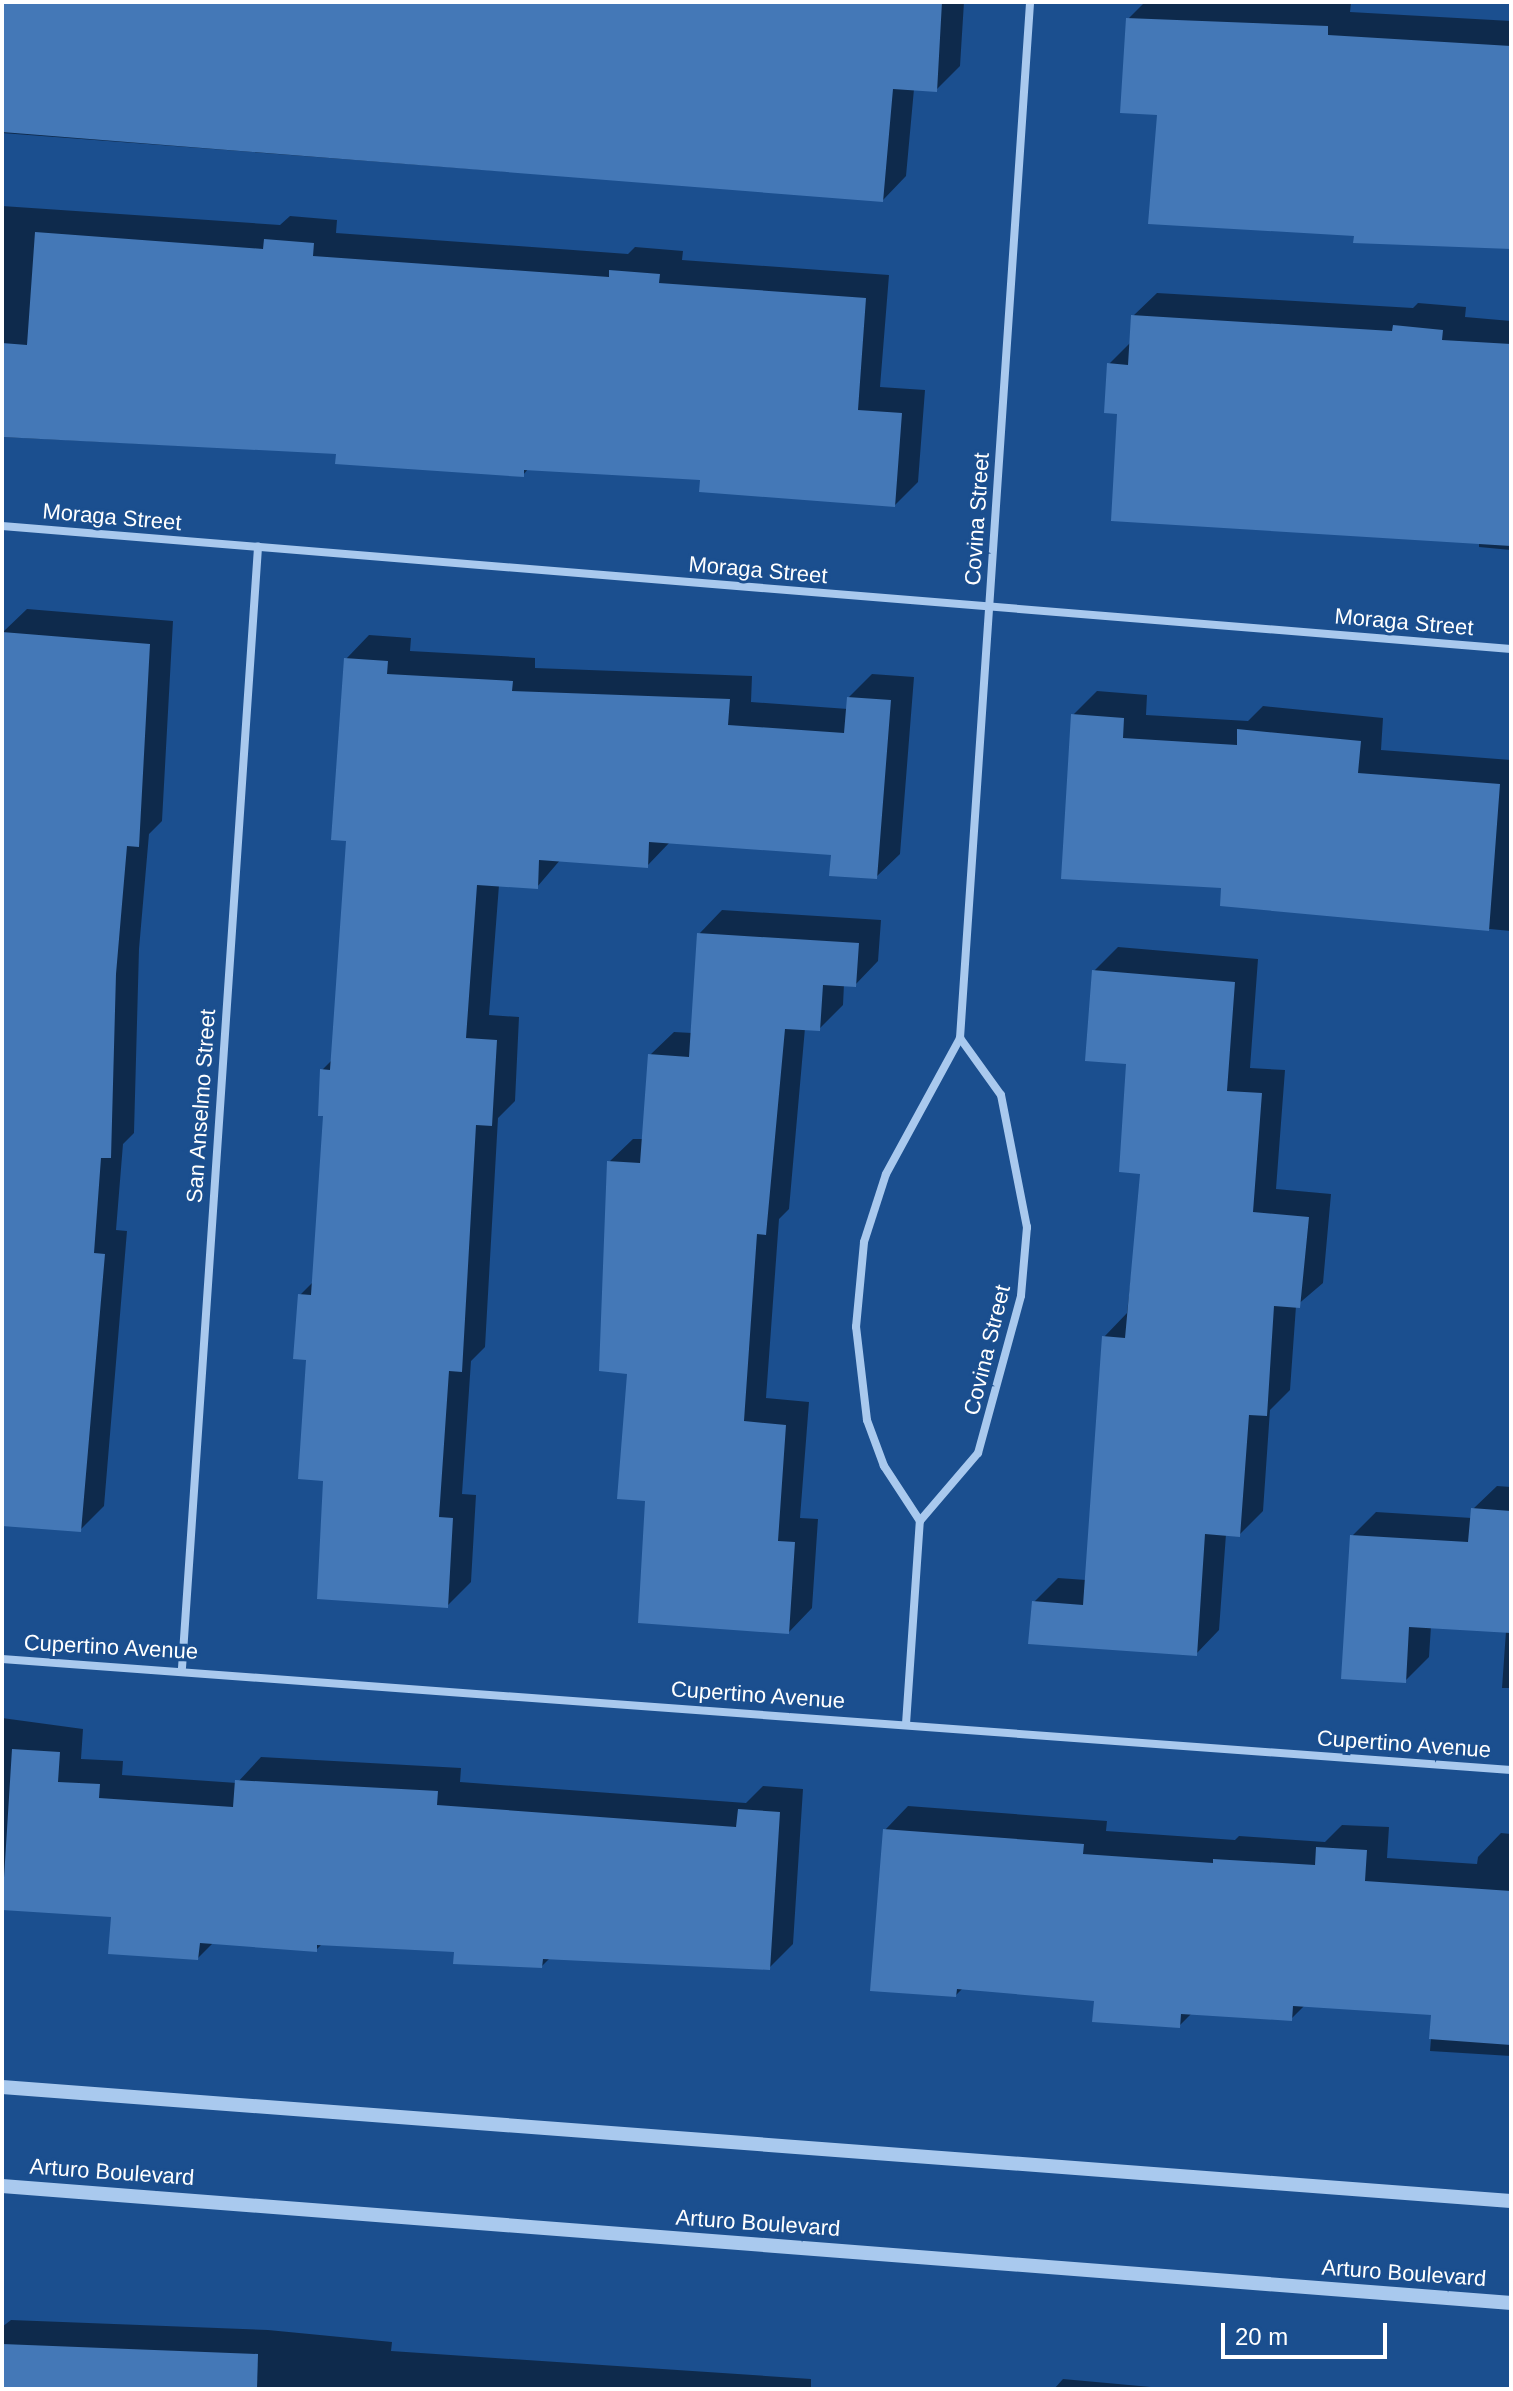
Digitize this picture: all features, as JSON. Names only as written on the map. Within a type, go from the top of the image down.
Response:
[{"type":"street","name":"Covina Street","points":[[960,1038],[1001,1095],[1027,1227],[1021,1296],[978,1453],[920,1521],[884,1466],[867,1420],[856,1327],[864,1242],[886,1174],[960,1038],[1030,2]]},
{"type":"street","name":"Moraga Street","points":[[2,526],[1511,649]]},
{"type":"street","name":"San Anselmo Street","points":[[182,1668],[258,547]]},
{"type":"street","points":[[906,1724],[920,1521]]},
{"type":"street","name":"Cupertino Avenue","points":[[2,1659],[182,1668],[1511,1770]]},
{"type":"street","points":[[2,2087],[1511,2201]]},
{"type":"street","name":"Arturo Boulevard","points":[[2,2186],[1511,2303]]},
{"type":"building","points":[[2,2],[942,2],[937,92],[893,89],[883,202],[2,132]]},
{"type":"building","points":[[1126,18],[1328,26],[1328,35],[1511,46],[1511,249],[1353,243],[1354,236],[1148,224],[1157,115],[1120,113]]},
{"type":"building","points":[[35,232],[263,249],[264,239],[314,243],[313,256],[609,277],[609,270],[660,274],[659,283],[866,298],[858,410],[902,413],[895,507],[699,492],[700,480],[524,470],[524,477],[335,464],[336,454],[2,437],[2,343],[27,345]]},
{"type":"building","points":[[1131,315],[1392,331],[1393,325],[1443,330],[1442,340],[1511,344],[1511,546],[1111,521],[1117,414],[1104,413],[1107,363],[1128,365]]},
{"type":"building","points":[[2,632],[150,644],[139,847],[127,846],[116,974],[111,1158],[101,1158],[94,1253],[105,1254],[81,1532],[2,1526]]},
{"type":"building","points":[[344,658],[388,661],[387,674],[513,681],[512,691],[730,699],[728,725],[844,733],[847,697],[891,700],[877,879],[829,876],[831,855],[649,842],[648,868],[539,860],[538,889],[477,885],[466,1038],[497,1040],[492,1126],[476,1125],[462,1372],[449,1371],[439,1517],[453,1518],[448,1608],[317,1599],[323,1481],[298,1479],[306,1360],[293,1359],[298,1294],[311,1295],[323,1116],[318,1116],[320,1069],[330,1070],[346,841],[331,840]]},
{"type":"building","points":[[1071,714],[1124,718],[1123,738],[1237,745],[1237,729],[1361,741],[1358,773],[1500,784],[1489,931],[1220,906],[1221,888],[1061,879]]},
{"type":"building","points":[[697,933],[859,943],[856,987],[823,985],[820,1031],[785,1029],[766,1235],[757,1234],[744,1421],[786,1425],[778,1541],[795,1542],[789,1634],[638,1623],[645,1501],[617,1499],[627,1374],[599,1371],[607,1161],[640,1163],[648,1054],[689,1057]]},
{"type":"building","points":[[1092,970],[1235,982],[1227,1091],[1262,1093],[1253,1212],[1309,1217],[1300,1308],[1274,1306],[1267,1416],[1249,1415],[1240,1537],[1205,1534],[1197,1656],[1028,1644],[1032,1601],[1083,1605],[1102,1336],[1125,1338],[1140,1174],[1119,1172],[1126,1064],[1085,1061]]},
{"type":"building","points":[[1471,1508],[1511,1511],[1511,1633],[1409,1627],[1406,1683],[1341,1679],[1350,1535],[1468,1542]]},
{"type":"building","points":[[12,1749],[60,1752],[58,1782],[100,1784],[99,1798],[233,1807],[235,1780],[438,1791],[437,1805],[736,1827],[738,1809],[780,1812],[770,1970],[543,1959],[542,1968],[453,1964],[454,1952],[317,1945],[317,1952],[200,1943],[198,1960],[108,1954],[111,1917],[2,1910]]},
{"type":"building","points":[[883,1829],[1084,1844],[1083,1854],[1213,1863],[1213,1859],[1315,1865],[1316,1847],[1367,1850],[1365,1881],[1511,1891],[1511,2045],[1429,2039],[1431,2015],[1293,2006],[1292,2021],[1181,2014],[1180,2028],[1092,2022],[1094,2001],[957,1989],[956,1997],[870,1991]]},
{"type":"building","points":[[2,2344],[258,2354],[257,2389],[2,2389]]}]
